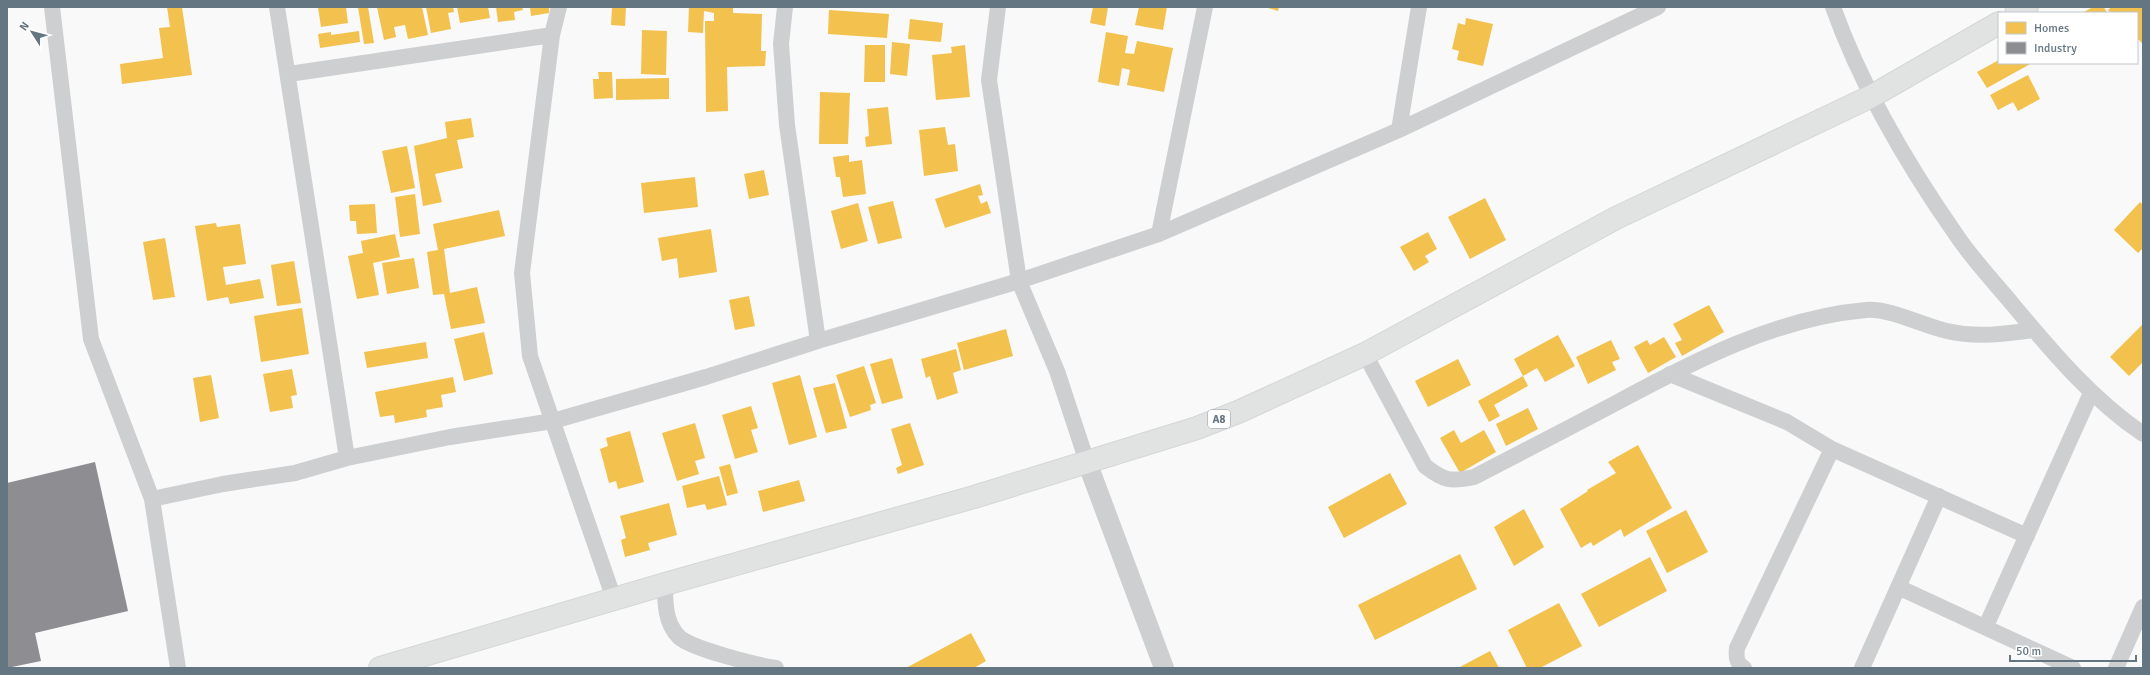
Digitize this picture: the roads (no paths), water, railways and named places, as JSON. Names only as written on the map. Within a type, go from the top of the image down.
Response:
[{"type":"main road","points":[[2018,12],[2027,7]]},
{"type":"main road","name":"A8","points":[[380,668],[665,584],[974,497],[1197,428],[1238,412],[1366,354],[1616,218],[1872,96],[1998,24]]},
{"type":"street","points":[[52,7],[91,339],[152,499],[178,668]]},
{"type":"street","points":[[277,7],[289,74],[347,458]]},
{"type":"street","points":[[559,7],[552,34],[522,273],[530,356],[614,599]]},
{"type":"street","points":[[785,7],[782,44],[787,125],[818,341]]},
{"type":"street","points":[[998,7],[989,80],[1019,281],[1057,372],[1087,462],[1164,668]]},
{"type":"street","points":[[1159,234],[1205,7]]},
{"type":"street","points":[[1398,130],[1419,7]]},
{"type":"street","points":[[152,499],[223,484],[295,473],[347,458],[450,437],[553,421],[706,377],[818,341],[1019,281],[1159,234],[1398,130],[1658,7]]},
{"type":"street","points":[[1833,7],[1872,96],[1907,158],[1957,237],[2034,330],[2091,393],[2143,434]]},
{"type":"street","points":[[289,74],[552,34]]},
{"type":"street","points":[[1366,354],[1425,466],[1439,477],[1456,481],[1474,477],[1670,374],[1766,332],[1821,316],[1868,310],[1891,313],[1917,323],[1949,332],[1990,335],[2034,330]]},
{"type":"street","points":[[1670,374],[1787,422],[1832,450],[2027,536]]},
{"type":"street","points":[[1986,626],[2091,393]]},
{"type":"street","points":[[1741,668],[1736,658],[1737,648],[1832,450]]},
{"type":"street","points":[[1862,668],[1939,496]]},
{"type":"street","points":[[665,584],[665,610],[670,624],[679,637],[695,646],[776,668]]},
{"type":"street","points":[[1898,587],[1986,626],[2073,668]]},
{"type":"street","points":[[2116,668],[2143,607]]}]
